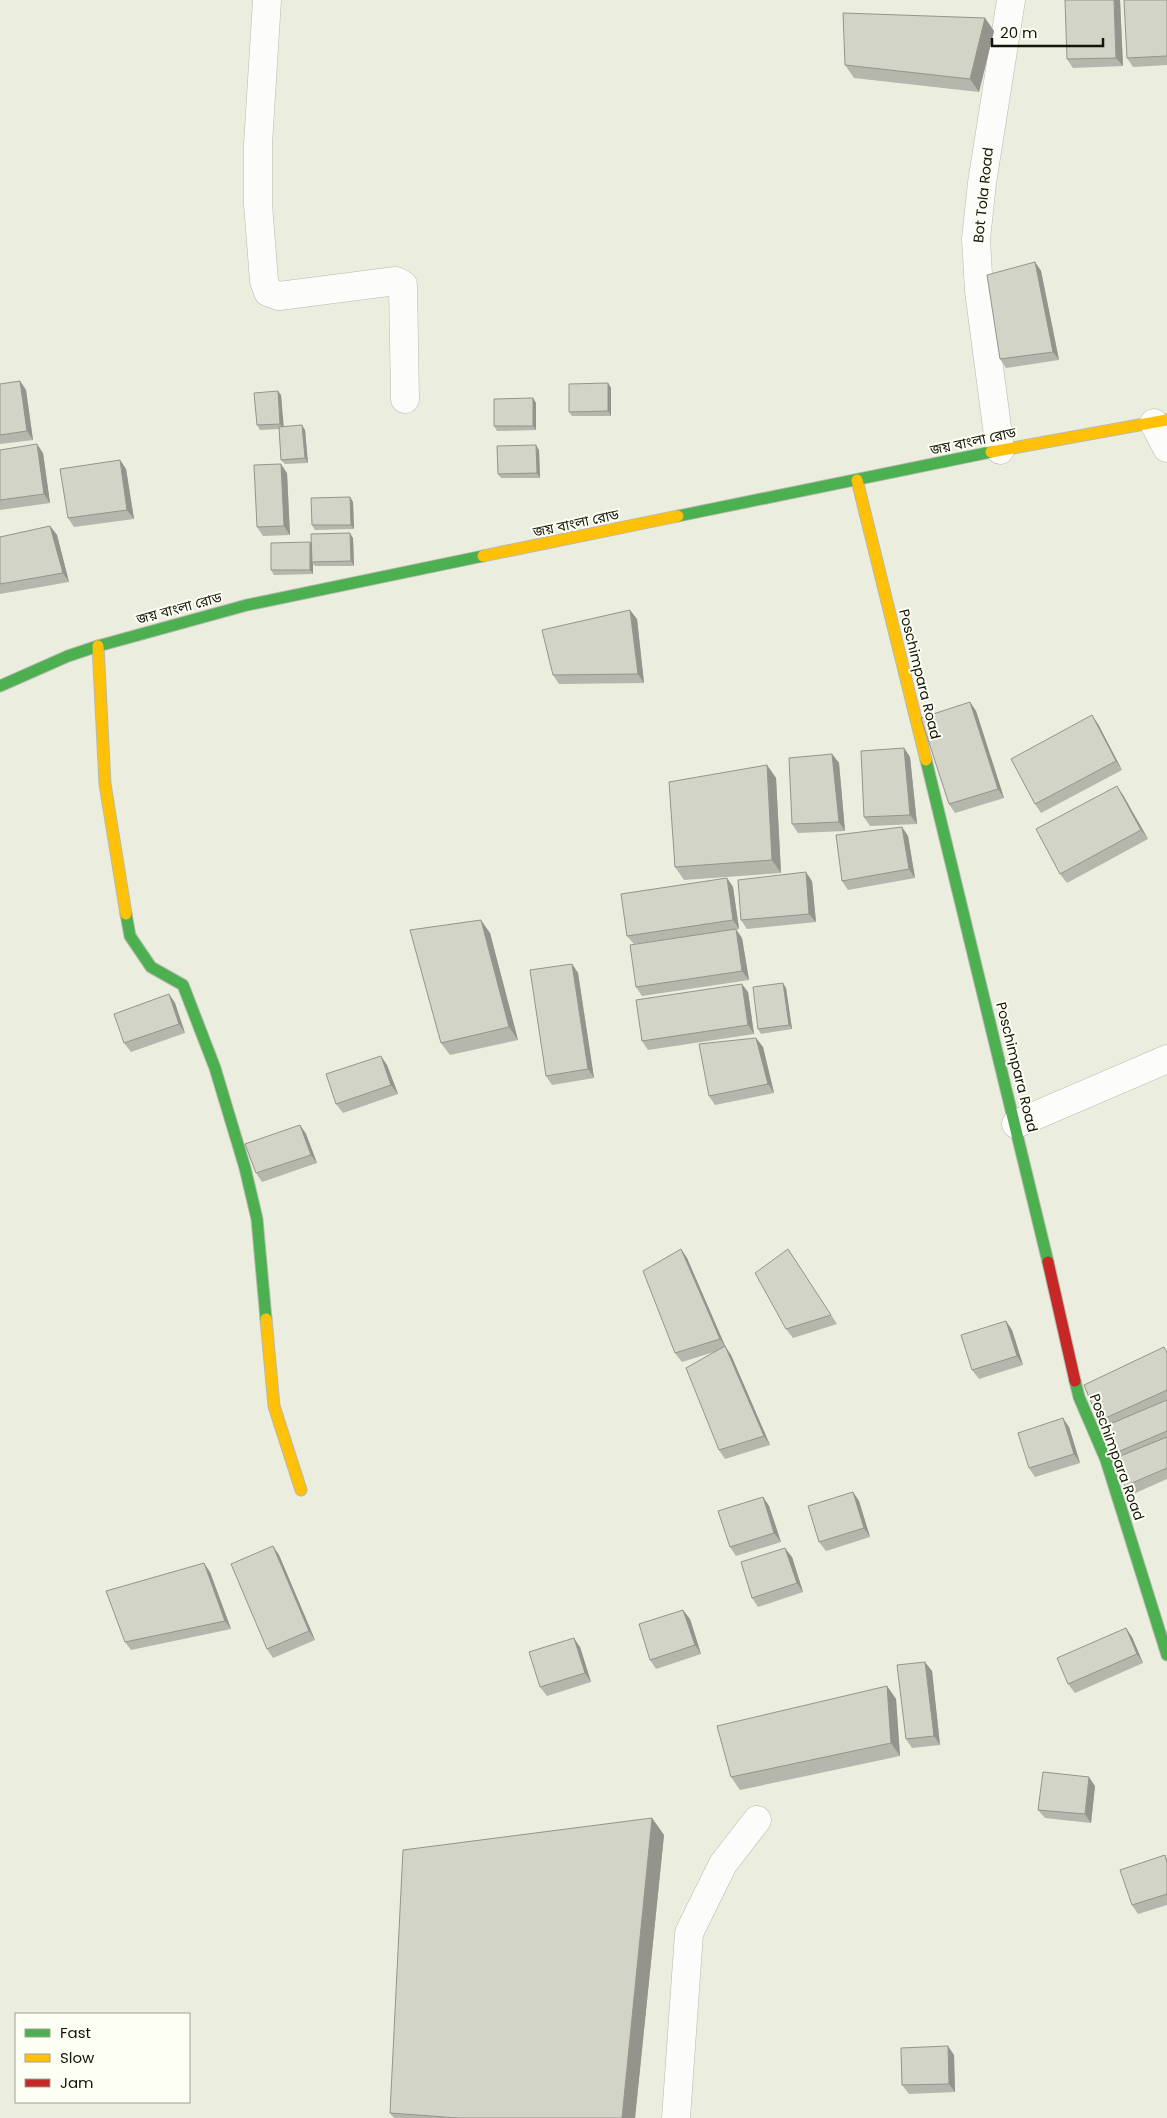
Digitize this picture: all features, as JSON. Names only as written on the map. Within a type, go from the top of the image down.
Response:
[{"type":"street","points":[[267,0],[258,144],[258,204],[264,281],[268,292],[278,296],[400,282],[403,285],[405,399]]},
{"type":"street","name":"Bot Tola Road","points":[[1000,450],[980,291],[976,239],[982,183],[1011,0]]},
{"type":"street","points":[[1160,421],[1167,448]]},
{"type":"street","name":"জয় বাংলা রোড","points":[[0,686],[98,646],[247,605],[1000,450],[1160,421]]},
{"type":"street","name":"Poschimpara Road","points":[[857,480],[1016,1124],[1079,1397],[1106,1460],[1167,1655]]},
{"type":"street","points":[[98,646],[105,784],[130,936],[151,967],[183,985],[215,1068],[245,1168],[257,1220],[274,1406],[301,1490]]},
{"type":"street","points":[[1016,1124],[1167,1059]]},
{"type":"street","points":[[676,2118],[689,1933],[723,1864],[757,1820]]},
{"type":"building","points":[[1065,0],[1114,0],[1116,58],[1067,59]]},
{"type":"building","points":[[1124,0],[1167,0],[1167,56],[1127,58]]},
{"type":"building","points":[[843,13],[985,18],[970,79],[845,65]]},
{"type":"building","points":[[1035,262],[1053,352],[1000,359],[987,275]]},
{"type":"building","points":[[20,381],[27,431],[0,435],[0,384]]},
{"type":"building","points":[[608,383],[608,411],[569,412],[569,384]]},
{"type":"building","points":[[278,391],[280,424],[257,425],[254,393]]},
{"type":"building","points":[[533,398],[533,426],[494,426],[494,399]]},
{"type":"building","points":[[302,425],[305,458],[281,460],[279,427]]},
{"type":"building","points":[[37,444],[44,494],[0,500],[0,450]]},
{"type":"building","points":[[536,445],[537,473],[498,474],[497,446]]},
{"type":"building","points":[[120,460],[127,510],[68,518],[60,469]]},
{"type":"building","points":[[281,464],[284,526],[257,527],[254,465]]},
{"type":"building","points":[[350,497],[351,525],[312,525],[311,498]]},
{"type":"building","points":[[50,526],[63,573],[0,584],[0,537]]},
{"type":"building","points":[[350,533],[351,561],[312,562],[311,534]]},
{"type":"building","points":[[310,542],[310,570],[271,570],[271,543]]},
{"type":"building","points":[[630,610],[638,674],[553,675],[542,630]]},
{"type":"building","points":[[970,702],[998,789],[949,804],[921,718]]},
{"type":"building","points":[[1092,715],[1116,761],[1035,804],[1011,759]]},
{"type":"building","points":[[904,748],[910,815],[864,817],[861,751]]},
{"type":"building","points":[[832,754],[839,822],[792,824],[789,758]]},
{"type":"building","points":[[767,765],[772,860],[675,867],[669,782]]},
{"type":"building","points":[[1117,786],[1141,830],[1060,874],[1036,829]]},
{"type":"building","points":[[902,827],[909,869],[842,881],[836,835]]},
{"type":"building","points":[[806,872],[809,914],[741,920],[738,880]]},
{"type":"building","points":[[727,878],[733,920],[627,936],[621,894]]},
{"type":"building","points":[[481,920],[509,1027],[441,1043],[410,930]]},
{"type":"building","points":[[736,929],[742,971],[636,987],[630,945]]},
{"type":"building","points":[[572,964],[588,1069],[546,1076],[530,970]]},
{"type":"building","points":[[783,983],[789,1025],[758,1029],[753,987]]},
{"type":"building","points":[[742,984],[748,1025],[642,1041],[636,1000]]},
{"type":"building","points":[[169,994],[179,1024],[124,1043],[114,1014]]},
{"type":"building","points":[[756,1038],[768,1084],[709,1096],[699,1044]]},
{"type":"building","points":[[381,1056],[391,1085],[336,1104],[326,1074]]},
{"type":"building","points":[[300,1125],[311,1155],[256,1173],[245,1144]]},
{"type":"building","points":[[681,1249],[720,1339],[675,1353],[643,1271]]},
{"type":"building","points":[[788,1249],[831,1315],[786,1329],[755,1273]]},
{"type":"building","points":[[1006,1321],[1017,1356],[972,1370],[961,1335]]},
{"type":"building","points":[[725,1346],[764,1436],[719,1450],[686,1368]]},
{"type":"building","points":[[1164,1347],[1167,1353],[1167,1390],[1099,1421],[1084,1385]]},
{"type":"building","points":[[1167,1400],[1167,1431],[1115,1453],[1103,1427]]},
{"type":"building","points":[[1063,1418],[1074,1454],[1029,1468],[1018,1433]]},
{"type":"building","points":[[1167,1437],[1167,1468],[1125,1486],[1113,1459]]},
{"type":"building","points":[[853,1492],[864,1528],[819,1542],[808,1506]]},
{"type":"building","points":[[763,1497],[774,1533],[730,1547],[718,1511]]},
{"type":"building","points":[[273,1546],[309,1631],[267,1649],[231,1564]]},
{"type":"building","points":[[785,1548],[797,1583],[752,1598],[741,1562]]},
{"type":"building","points":[[204,1563],[225,1621],[125,1642],[106,1591]]},
{"type":"building","points":[[683,1610],[695,1645],[650,1660],[639,1624]]},
{"type":"building","points":[[1126,1628],[1137,1654],[1068,1684],[1057,1658]]},
{"type":"building","points":[[574,1638],[585,1673],[540,1687],[529,1652]]},
{"type":"building","points":[[925,1662],[934,1736],[906,1739],[897,1665]]},
{"type":"building","points":[[887,1686],[891,1743],[731,1777],[717,1726]]},
{"type":"building","points":[[1043,1772],[1089,1777],[1085,1814],[1038,1810]]},
{"type":"building","points":[[652,1818],[622,2118],[458,2118],[390,2113],[403,1850]]},
{"type":"building","points":[[1165,1855],[1167,1863],[1167,1894],[1132,1905],[1120,1870]]},
{"type":"building","points":[[948,2046],[949,2084],[902,2085],[901,2048]]},
{"type":"traffic: fast","points":[[678,516],[991,452]]},
{"type":"traffic: fast","points":[[0,686],[68,656],[98,646],[247,605],[483,556]]},
{"type":"traffic: fast","points":[[926,760],[1048,1262]]},
{"type":"traffic: fast","points":[[126,914],[130,936],[151,967],[183,985],[215,1068],[245,1168],[257,1219],[266,1319]]},
{"type":"traffic: fast","points":[[1075,1381],[1079,1397],[1106,1460],[1167,1655]]},
{"type":"traffic: slow","points":[[991,452],[1167,420]]},
{"type":"traffic: slow","points":[[857,480],[926,760]]},
{"type":"traffic: slow","points":[[483,556],[678,516]]},
{"type":"traffic: slow","points":[[98,646],[105,784],[126,914]]},
{"type":"traffic: slow","points":[[266,1319],[274,1406],[301,1490]]},
{"type":"traffic: jam","points":[[1048,1262],[1075,1381]]}]
